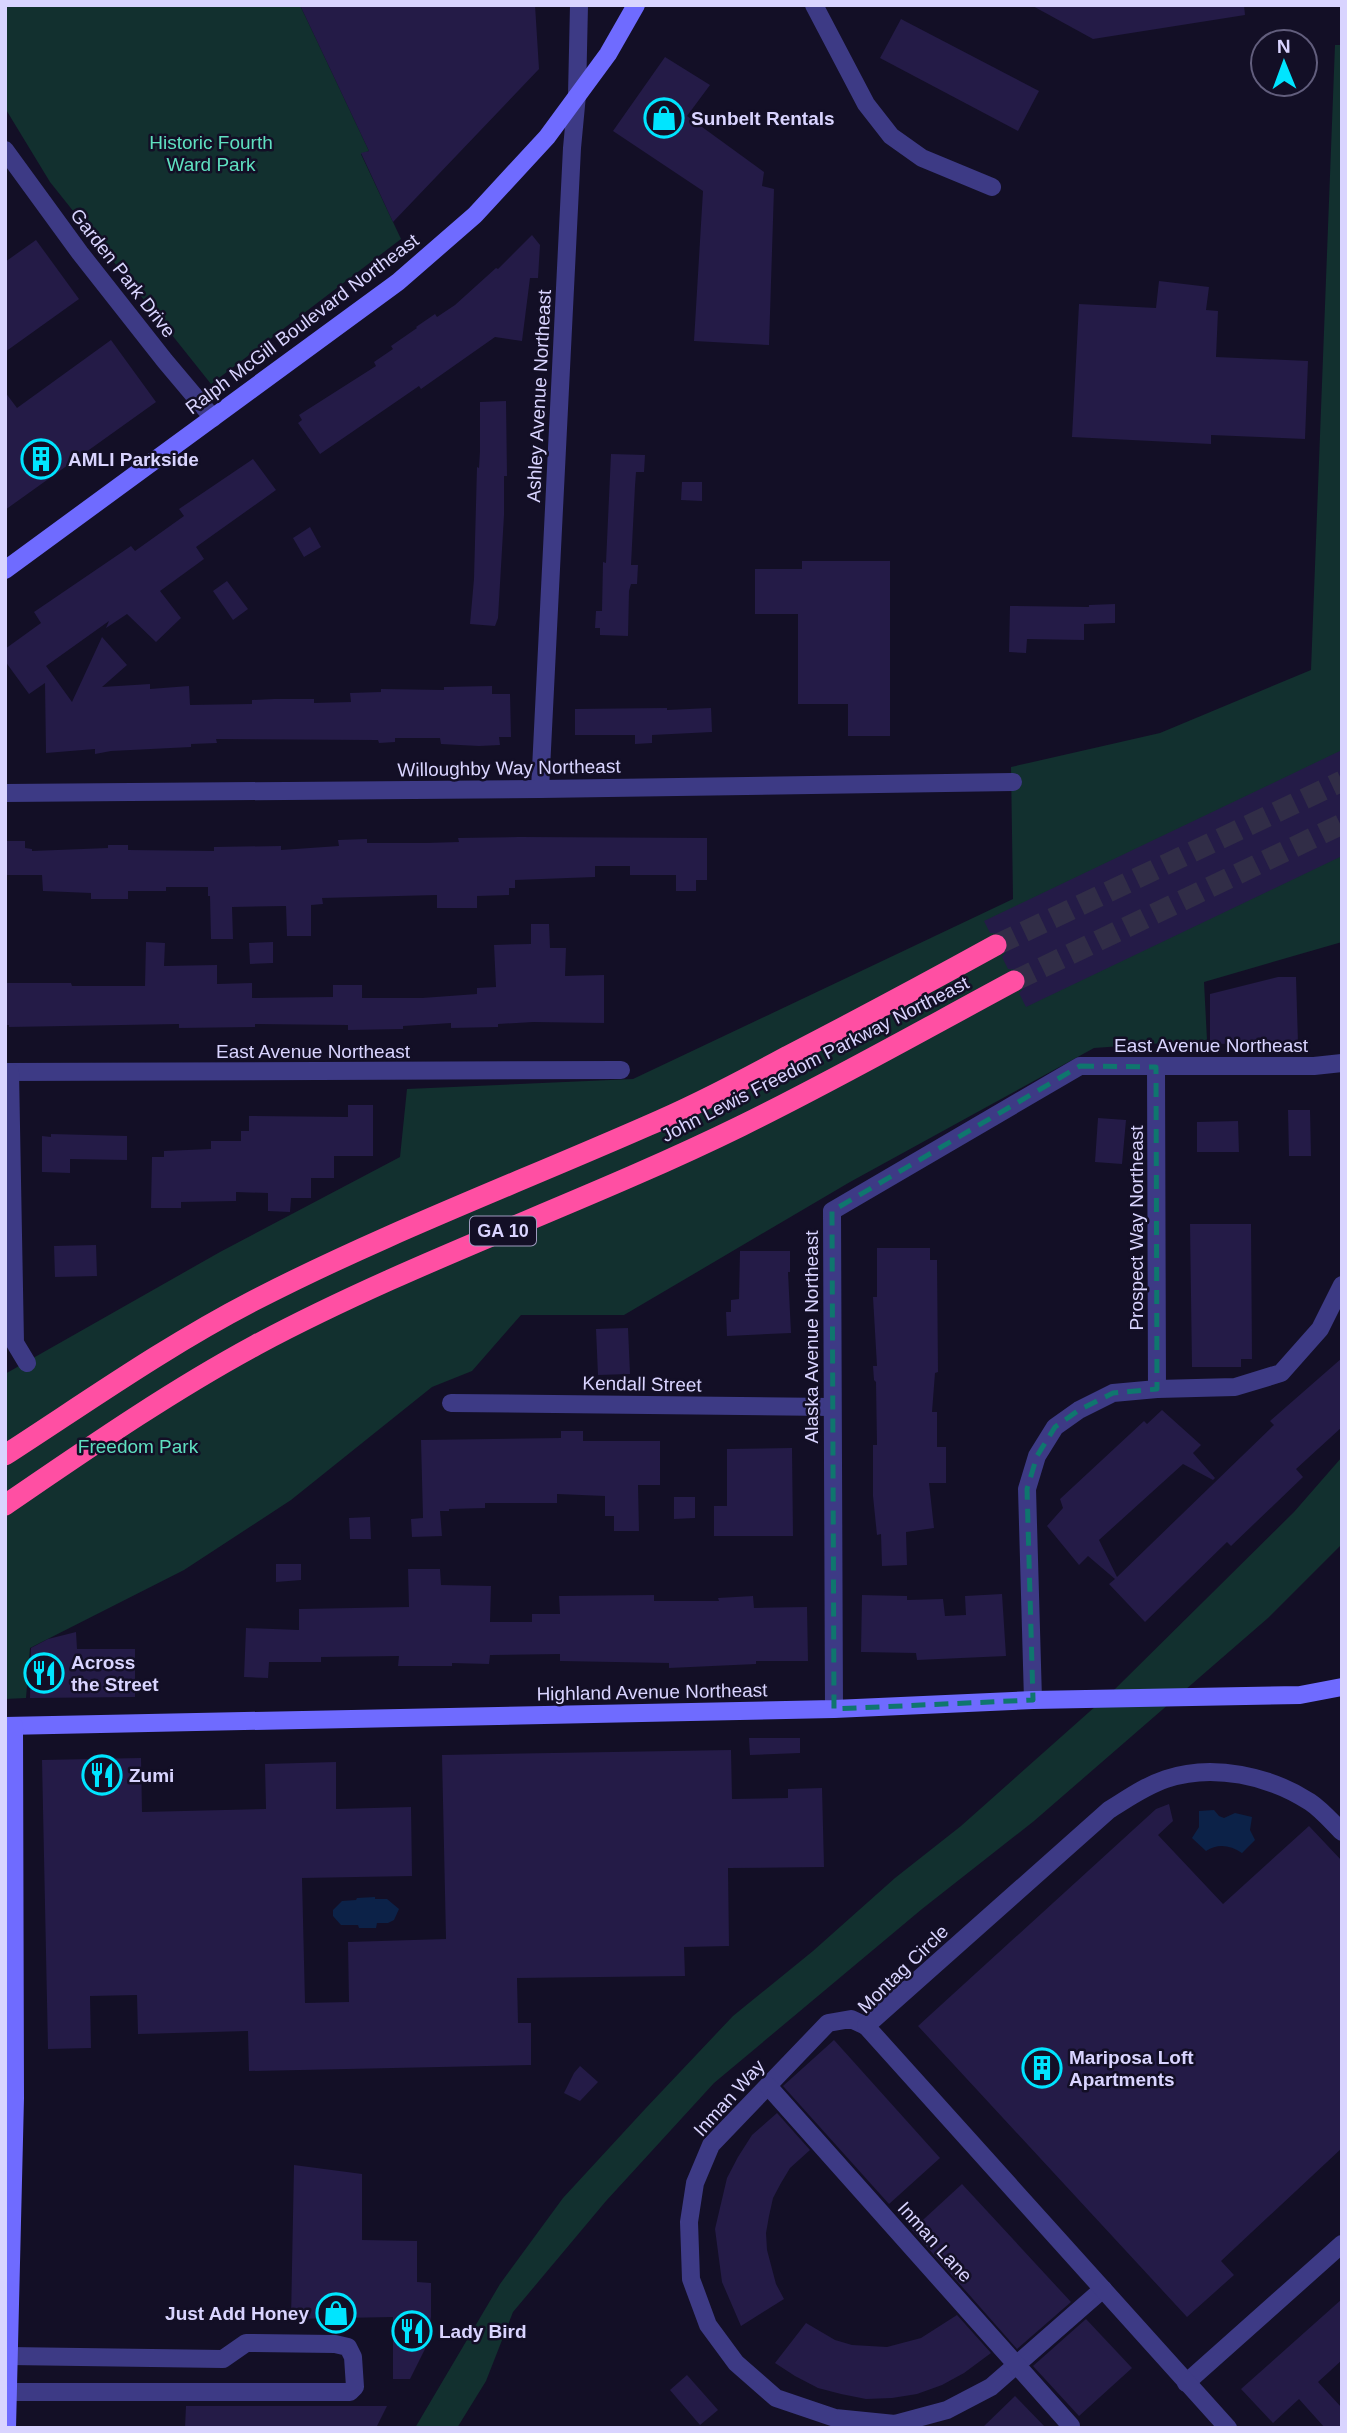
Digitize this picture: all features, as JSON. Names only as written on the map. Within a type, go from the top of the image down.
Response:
[{"type":"highway","name":"John Lewis Freedom Parkway Northeast","points":[[5,1455],[194,1333],[315,1269],[425,1219],[650,1125],[761,1070],[996,946]]},
{"type":"highway","name":"John Lewis Freedom Parkway Northeast","points":[[5,1504],[192,1381],[257,1345],[450,1254],[647,1170],[741,1126],[1014,981]]},
{"type":"main road","name":"Ralph McGill Boulevard Northeast","points":[[5,570],[398,282],[475,215],[547,137],[608,54],[636,5]]},
{"type":"main road","name":"Highland Avenue Northeast","points":[[9,1726],[834,1709],[1032,1700],[1300,1695],[1342,1687]]},
{"type":"main road","points":[[7,2428],[15,2098],[9,1726]]},
{"type":"street","name":"Ashley Avenue Northeast","points":[[540,789],[572,148],[577,95],[579,5]]},
{"type":"street","points":[[814,5],[866,104],[891,136],[922,158],[992,187]]},
{"type":"street","name":"Garden Park Drive","points":[[5,150],[79,253],[213,418]]},
{"type":"street","name":"Willoughby Way Northeast","points":[[5,793],[1013,782]]},
{"type":"street","name":"East Avenue Northeast","points":[[1080,1066],[1314,1066],[1342,1063]]},
{"type":"street","name":"Alaska Avenue Northeast","points":[[834,1709],[832,1211],[1080,1066]]},
{"type":"street","name":"Prospect Way Northeast","points":[[1156,1067],[1157,1389]]},
{"type":"street","name":"East Avenue Northeast","points":[[8,1072],[621,1070]]},
{"type":"street","points":[[8,1072],[15,1343],[27,1363]]},
{"type":"street","points":[[1032,1700],[1027,1489],[1037,1456],[1055,1427],[1079,1410],[1114,1393],[1235,1387],[1281,1373],[1320,1329],[1342,1285]]},
{"type":"street","name":"Kendall Street","points":[[451,1403],[832,1407]]},
{"type":"street","name":"Montag Circle","points":[[1228,2428],[866,2026],[1109,1810],[1139,1791],[1167,1779],[1192,1774],[1223,1773],[1279,1784],[1313,1804],[1342,1832]]},
{"type":"street","name":"Inman Way","points":[[866,2026],[851,2019],[828,2023],[711,2146],[695,2183],[689,2222],[691,2278],[708,2325],[736,2363],[776,2398],[835,2418],[895,2424],[947,2410],[991,2387],[1103,2289]]},
{"type":"street","name":"Inman Lane","points":[[768,2086],[1071,2426]]},
{"type":"street","points":[[1186,2383],[1342,2244]]},
{"type":"street","points":[[7,2392],[350,2392],[355,2387],[353,2357],[348,2347],[335,2344],[246,2343],[223,2359],[9,2356]]},
{"type":"highlighted area","points":[[1080,1066],[1156,1067],[1157,1389],[1113,1393],[1079,1410],[1055,1427],[1037,1456],[1027,1489],[1033,1700],[834,1709],[832,1211]]},
{"type":"green space","name":"Historic Fourth Ward Park","points":[[5,5],[300,5],[369,151],[361,154],[401,239],[211,384],[50,182],[5,108]]},
{"type":"green space","name":"Freedom Park","points":[[1335,45],[1342,45],[1342,942],[1204,982],[1207,1040],[1094,1048],[850,1182],[624,1315],[521,1315],[472,1371],[432,1387],[291,1500],[184,1570],[30,1648],[26,1698],[5,1699],[5,1374],[220,1252],[400,1157],[407,1089],[633,1079],[1013,899],[1011,767],[1160,733],[1311,670]]},
{"type":"green space","points":[[1342,1457],[1342,1544],[1268,1618],[1034,1821],[922,1909],[714,2083],[606,2201],[513,2312],[486,2381],[457,2428],[415,2428],[500,2284],[563,2198],[733,2016],[813,1951],[895,1878],[961,1826],[1115,1689],[1294,1512]]},
{"type":"water","points":[[1214,1810],[1224,1818],[1235,1813],[1252,1817],[1250,1830],[1255,1840],[1242,1853],[1224,1846],[1206,1851],[1192,1838],[1199,1827],[1199,1811]]},
{"type":"water","points":[[375,1897],[387,1899],[399,1909],[394,1920],[377,1923],[376,1928],[359,1928],[358,1925],[341,1925],[333,1916],[333,1910],[342,1901]]},
{"type":"building","points":[[300,5],[535,5],[539,69],[393,222],[361,153],[369,151]]},
{"type":"building","points":[[1031,5],[1244,5],[1245,15],[1093,39]]},
{"type":"building","points":[[901,19],[1039,91],[1018,131],[880,58]]},
{"type":"building","points":[[665,57],[710,85],[687,116],[764,172],[762,186],[774,189],[769,345],[694,341],[703,191],[613,131]]},
{"type":"building","points":[[532,235],[540,245],[538,278],[530,278],[522,341],[495,337],[320,454],[298,423],[302,420],[299,415],[376,366],[374,362],[393,349],[391,346],[416,327],[455,305],[498,269]]},
{"type":"building","points":[[36,240],[79,299],[5,352],[5,262]]},
{"type":"building","points":[[1159,281],[1209,287],[1206,310],[1218,311],[1216,357],[1308,361],[1305,439],[1211,435],[1211,444],[1072,437],[1079,304],[1156,308]]},
{"type":"building","name":"AMLI Parkside","points":[[111,340],[156,402],[5,510],[5,392],[17,408]]},
{"type":"building","points":[[506,401],[507,476],[504,476],[498,618],[495,626],[470,624],[480,451],[480,402]]},
{"type":"building","points":[[611,454],[645,455],[644,472],[636,472],[631,565],[638,565],[637,584],[631,584],[629,591],[628,636],[600,635],[600,628],[595,628],[596,611],[602,611]]},
{"type":"building","points":[[253,459],[276,490],[196,547],[204,559],[160,591],[181,618],[156,642],[127,614],[106,628],[109,621],[46,666],[72,702],[102,637],[127,665],[102,687],[150,684],[150,689],[189,686],[190,705],[252,704],[252,700],[274,699],[314,699],[314,703],[351,702],[350,693],[381,692],[381,689],[444,690],[444,687],[492,686],[492,694],[510,694],[511,737],[499,737],[500,745],[479,746],[441,744],[440,738],[395,738],[395,742],[379,743],[378,740],[216,739],[217,743],[191,744],[191,747],[95,754],[95,749],[46,753],[45,683],[29,694],[5,661],[5,649],[41,623],[34,612],[131,546],[135,551],[184,516],[179,509]]},
{"type":"building","points":[[682,482],[702,482],[702,501],[681,500]]},
{"type":"building","points":[[310,527],[321,547],[304,557],[293,538]]},
{"type":"building","points":[[802,561],[890,561],[890,736],[848,736],[848,704],[798,704],[798,614],[755,614],[755,569],[802,569]]},
{"type":"building","points":[[227,581],[248,609],[233,620],[213,591]]},
{"type":"building","points":[[1115,604],[1115,623],[1084,624],[1084,640],[1027,639],[1026,653],[1009,652],[1010,606],[1089,607]]},
{"type":"building","points":[[711,708],[712,732],[652,735],[652,743],[635,744],[635,735],[575,735],[575,709]]},
{"type":"building","points":[[1342,750],[1342,856],[1026,1007],[1019,993],[1025,987],[1026,975],[1020,970],[1008,969],[1002,957],[1007,951],[1008,939],[1002,934],[990,933],[984,921]]},
{"type":"building","points":[[458,838],[707,838],[707,880],[696,880],[696,891],[676,891],[676,875],[630,875],[630,866],[595,866],[595,877],[515,880],[515,888],[509,888],[509,895],[477,896],[477,908],[437,908],[437,895],[322,898],[323,904],[311,905],[311,936],[287,936],[286,906],[232,907],[233,939],[211,939],[208,887],[166,887],[166,891],[128,891],[128,899],[91,899],[91,893],[43,891],[42,875],[5,875],[7,841],[25,841],[25,848],[32,851],[128,845],[128,850],[214,851],[214,847],[281,846],[281,850],[339,846],[338,840],[426,843],[459,842]]},
{"type":"building","points":[[531,924],[549,924],[550,948],[566,948],[565,976],[604,975],[604,1023],[533,1022],[498,1024],[498,1027],[451,1028],[451,1023],[403,1026],[403,1029],[348,1030],[348,1025],[255,1024],[255,1027],[179,1028],[179,1024],[5,1025],[5,983],[145,986],[146,942],[165,943],[164,966],[217,965],[217,984],[252,983],[252,998],[333,997],[333,985],[362,985],[362,998],[477,994],[477,988],[496,987],[494,945],[531,944]]},
{"type":"building","points":[[273,942],[273,963],[250,964],[249,943]]},
{"type":"building","points":[[1278,977],[1296,977],[1298,1043],[1210,1044],[1210,994]]},
{"type":"building","points":[[348,1105],[373,1105],[373,1156],[334,1156],[334,1178],[311,1178],[311,1198],[291,1198],[290,1212],[268,1211],[268,1193],[236,1192],[236,1201],[181,1202],[181,1208],[151,1208],[152,1157],[164,1157],[164,1151],[211,1149],[211,1141],[241,1141],[241,1131],[249,1131],[249,1116],[348,1117]]},
{"type":"building","points":[[1288,1110],[1310,1110],[1311,1156],[1289,1156]]},
{"type":"building","points":[[1098,1118],[1126,1120],[1122,1164],[1095,1162]]},
{"type":"building","points":[[1238,1121],[1239,1152],[1197,1152],[1197,1122]]},
{"type":"building","points":[[51,1134],[127,1136],[127,1160],[70,1159],[70,1173],[42,1172],[42,1136],[51,1137]]},
{"type":"building","points":[[1190,1224],[1251,1224],[1252,1359],[1241,1359],[1241,1367],[1192,1367]]},
{"type":"building","points":[[96,1245],[97,1276],[55,1277],[54,1246]]},
{"type":"building","points":[[877,1248],[930,1248],[930,1260],[937,1260],[938,1372],[935,1373],[932,1412],[937,1412],[937,1447],[946,1447],[946,1483],[929,1483],[934,1528],[906,1532],[907,1565],[882,1566],[881,1534],[877,1535],[873,1496],[873,1445],[877,1445],[876,1382],[873,1366],[877,1366],[873,1297],[877,1297]]},
{"type":"building","points":[[740,1251],[790,1251],[788,1272],[791,1333],[727,1336],[726,1312],[731,1312],[731,1300],[739,1299]]},
{"type":"building","points":[[628,1328],[630,1374],[598,1375],[596,1329]]},
{"type":"building","points":[[1342,1358],[1342,1427],[1296,1469],[1303,1477],[1231,1546],[1227,1542],[1145,1622],[1109,1584],[1115,1579],[1088,1556],[1079,1565],[1047,1526],[1063,1508],[1060,1499],[1144,1421],[1147,1424],[1162,1410],[1201,1445],[1193,1453],[1215,1478],[1213,1480],[1183,1464],[1099,1540],[1117,1577],[1274,1425],[1270,1421]]},
{"type":"building","points":[[561,1431],[583,1431],[583,1441],[660,1441],[660,1485],[638,1485],[639,1531],[614,1531],[614,1516],[605,1516],[605,1496],[557,1494],[557,1503],[485,1503],[485,1508],[440,1511],[442,1536],[412,1537],[411,1519],[423,1518],[421,1440],[561,1438]]},
{"type":"building","points":[[792,1448],[793,1536],[714,1536],[714,1506],[727,1506],[727,1449]]},
{"type":"building","points":[[674,1497],[695,1497],[695,1518],[674,1519]]},
{"type":"building","points":[[370,1517],[371,1539],[350,1539],[349,1518]]},
{"type":"building","points":[[276,1564],[301,1564],[301,1580],[276,1582]]},
{"type":"building","points":[[408,1569],[440,1569],[441,1585],[491,1586],[490,1622],[532,1622],[532,1614],[560,1614],[559,1596],[654,1595],[654,1601],[719,1601],[718,1598],[753,1596],[754,1608],[807,1607],[808,1661],[756,1661],[756,1664],[669,1668],[669,1663],[560,1661],[560,1654],[490,1655],[489,1664],[398,1666],[399,1656],[321,1657],[321,1662],[269,1662],[268,1678],[244,1677],[246,1628],[299,1630],[299,1609],[409,1607]]},
{"type":"building","points":[[1002,1594],[1006,1656],[917,1660],[916,1653],[861,1652],[862,1595],[907,1596],[907,1600],[943,1599],[945,1616],[966,1615],[965,1596]]},
{"type":"building","points":[[76,1632],[77,1649],[135,1649],[135,1697],[30,1698],[31,1648],[48,1639]]},
{"type":"building","points":[[749,1738],[800,1738],[800,1753],[750,1755]]},
{"type":"building","points":[[731,1750],[732,1799],[788,1798],[788,1789],[822,1788],[824,1867],[728,1868],[729,1946],[684,1947],[685,1976],[517,1978],[518,2023],[531,2023],[531,2065],[249,2071],[248,2031],[138,2034],[137,1995],[90,1996],[91,2048],[48,2049],[42,1760],[141,1758],[142,1812],[266,1809],[265,1764],[336,1762],[336,1809],[411,1807],[412,1876],[302,1878],[305,2003],[349,2002],[348,1942],[446,1939],[442,1755]]},
{"type":"building","points":[[1169,1804],[1173,1821],[1158,1835],[1223,1904],[1309,1826],[1342,1861],[1342,2148],[1221,2261],[1234,2275],[1187,2317],[918,2026],[1156,1809]]},
{"type":"building","points":[[834,2040],[940,2158],[889,2204],[783,2086]]},
{"type":"building","points":[[580,2066],[598,2082],[580,2101],[564,2093]]},
{"type":"building","points":[[777,2113],[810,2150],[790,2168],[773,2198],[766,2233],[767,2250],[776,2284],[784,2299],[741,2326],[722,2282],[715,2229],[727,2178],[738,2157],[752,2135]]},
{"type":"building","points":[[294,2165],[362,2174],[362,2240],[417,2241],[417,2282],[431,2283],[431,2317],[425,2349],[410,2379],[393,2379],[393,2317],[291,2319]]},
{"type":"building","points":[[962,2184],[1071,2302],[1017,2349],[912,2230]]},
{"type":"building","points":[[1342,2299],[1342,2360],[1318,2382],[1342,2408],[1342,2428],[1325,2428],[1299,2399],[1273,2423],[1241,2389]]},
{"type":"building","points":[[957,2315],[991,2353],[964,2373],[917,2394],[866,2399],[841,2394],[818,2388],[775,2363],[806,2323],[835,2340],[852,2345],[887,2347],[921,2338]]},
{"type":"building","points":[[1086,2319],[1132,2368],[1079,2416],[1033,2366]]},
{"type":"building","points":[[687,2375],[718,2410],[700,2425],[670,2390]]},
{"type":"building","points":[[1015,2396],[1046,2428],[982,2428]]},
{"type":"building","points":[[186,2406],[387,2406],[376,2428],[185,2428]]},
{"type":"tunnel","points":[[996,945],[1342,781]]},
{"type":"tunnel","points":[[1014,981],[1342,824]]},
{"type":"place","name":"Sunbelt Rentals","points":[[664,118]]},
{"type":"place","name":"AMLI Parkside","points":[[41,459]]},
{"type":"place","name":"Across the Street","points":[[44,1673]]},
{"type":"place","name":"Zumi","points":[[102,1775]]},
{"type":"place","name":"Mariposa Loft Apartments","points":[[1042,2068]]},
{"type":"place","name":"Just Add Honey","points":[[336,2313]]},
{"type":"place","name":"Lady Bird","points":[[412,2331]]}]
